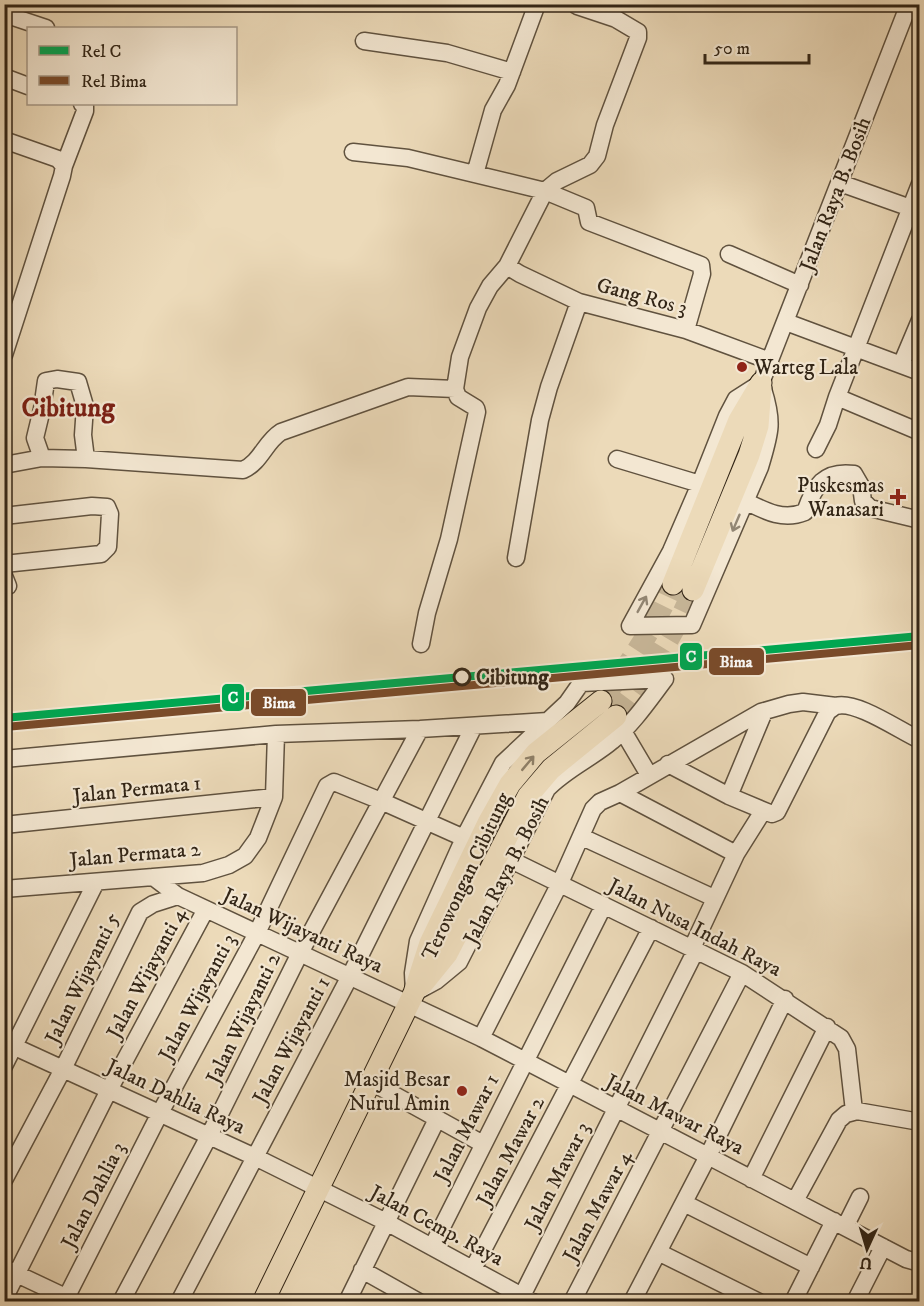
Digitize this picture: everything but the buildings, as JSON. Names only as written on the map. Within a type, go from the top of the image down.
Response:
[{"type":"main road","points":[[673,584],[740,420],[761,382]]},
{"type":"main road","points":[[693,590],[749,455],[758,426],[761,382]]},
{"type":"main road","name":"Terowongan Cibitung","points":[[412,999],[430,942],[488,823],[510,784],[536,753],[601,701]]},
{"type":"main road","name":"Terowongan Cibitung","points":[[412,999],[447,954],[528,796],[551,769],[620,724]]},
{"type":"main road","name":"Jalan Raya B. Bosih","points":[[263,1302],[412,999]]},
{"type":"street","points":[[475,174],[493,110],[512,72],[537,4]]},
{"type":"street","name":"Jalan Raya B. Bosih","points":[[761,382],[909,4]]},
{"type":"street","points":[[421,644],[427,613],[449,539],[477,412],[477,408],[458,397],[454,389],[460,357],[478,308],[490,286],[507,266],[545,190],[557,181],[590,165],[597,156],[604,125],[638,38],[638,32],[625,24],[577,6]]},
{"type":"street","points":[[4,14],[43,27]]},
{"type":"street","points":[[364,41],[447,53],[512,72]]},
{"type":"street","points":[[4,77],[27,86]]},
{"type":"street","points":[[4,355],[64,166],[85,111],[84,105]]},
{"type":"street","points":[[4,140],[58,159],[64,166]]},
{"type":"street","points":[[353,152],[408,158],[545,190],[586,208],[589,222],[701,265],[702,274],[686,330]]},
{"type":"street","points":[[840,183],[915,210]]},
{"type":"street","points":[[816,449],[828,425],[856,347],[915,210],[920,184]]},
{"type":"street","points":[[729,254],[800,285]]},
{"type":"street","name":"Gang Ros 3","points":[[507,266],[579,302],[686,330],[770,361]]},
{"type":"street","points":[[516,558],[540,420],[549,387],[579,302]]},
{"type":"street","points":[[901,365],[920,320]]},
{"type":"street","points":[[786,322],[920,372]]},
{"type":"street","points":[[42,458],[34,438],[42,409],[46,381],[57,379],[78,382],[85,406],[83,435],[86,459]]},
{"type":"street","points":[[761,382],[770,412],[770,429],[760,467],[692,625],[630,626],[671,551],[700,484],[731,407],[736,399],[761,382]]},
{"type":"street","points":[[4,465],[42,458],[243,470],[253,466],[271,440],[281,432],[408,387],[454,389]]},
{"type":"street","points":[[837,397],[920,432]]},
{"type":"street","points":[[617,459],[700,484]]},
{"type":"street","points":[[745,501],[772,514],[793,517],[805,512],[820,482],[834,474],[854,474],[861,486],[863,501],[870,508],[920,520]]},
{"type":"street","points":[[4,516],[92,506],[107,507],[110,514],[108,547],[101,554],[4,564]]},
{"type":"street","name":"Jalan Raya B. Bosih","points":[[664,679],[620,724],[604,747],[557,778],[548,789],[459,962],[412,999],[412,973],[418,941],[464,838],[503,764],[567,703],[581,683],[664,679]]},
{"type":"street","points":[[481,1038],[560,883],[594,808],[600,802],[764,712],[789,704],[803,702],[848,705],[920,740]]},
{"type":"street","name":"Jalan Mawar 3","points":[[528,1299],[616,1108],[694,949],[714,898],[736,854],[769,813],[777,813],[828,711],[836,706]]},
{"type":"street","points":[[729,796],[764,712]]},
{"type":"street","points":[[4,759],[276,734],[420,729],[548,721]]},
{"type":"street","points":[[620,724],[649,775]]},
{"type":"street","name":"Jalan Wijayanti 1","points":[[179,1302],[350,976],[474,726]]},
{"type":"street","name":"Jalan Wijayanti 2","points":[[121,1302],[209,1136],[300,953],[420,729]]},
{"type":"street","name":"Jalan Permata 2","points":[[4,889],[203,873],[229,865],[245,856],[258,838],[274,797],[276,734]]},
{"type":"street","points":[[668,764],[729,796],[769,813]]},
{"type":"street","name":"Jalan Wijayanti 3","points":[[160,1113],[257,933],[327,786],[334,782],[381,801]]},
{"type":"street","points":[[620,793],[736,854]]},
{"type":"street","name":"Jalan Permata 1","points":[[4,825],[274,797]]},
{"type":"street","points":[[381,801],[464,838]]},
{"type":"street","points":[[582,837],[714,898]]},
{"type":"street","name":"Jalan Nusa Indah Raya","points":[[511,860],[742,972],[841,1038],[847,1049],[850,1112]]},
{"type":"street","name":"Jalan Wijayanti Raya","points":[[153,877],[178,896],[350,976],[412,999]]},
{"type":"street","points":[[4,1066],[96,882]]},
{"type":"street","name":"Jalan Wijayanti 5","points":[[4,1180],[63,1069],[140,912],[153,904],[178,896]]},
{"type":"street","name":"Jalan Mawar 1","points":[[432,1247],[604,905]]},
{"type":"street","name":"Jalan Wijayanti 4","points":[[4,1299],[10,1270],[206,909]]},
{"type":"street","name":"Jalan Mawar 2","points":[[473,1269],[651,928]]},
{"type":"street","name":"Jalan Mawar 4","points":[[572,1302],[742,972]]},
{"type":"street","name":"Jalan Mawar Raya","points":[[412,999],[570,1085],[906,1259],[920,1263]]},
{"type":"street","points":[[632,1302],[708,1156],[785,999]]},
{"type":"street","points":[[751,1179],[827,1028]]},
{"type":"street","name":"Jalan Dahlia Raya","points":[[15,1047],[255,1157],[318,1189]]},
{"type":"street","points":[[371,1082],[483,1144]]},
{"type":"street","points":[[795,1201],[839,1120],[850,1112],[920,1122]]},
{"type":"street","name":"Jalan Dahlia 3","points":[[68,1300],[160,1113]]},
{"type":"street","points":[[347,1302],[437,1119]]},
{"type":"street","name":"Jalan Cemp. Raya","points":[[318,1189],[386,1222],[528,1299]]},
{"type":"street","points":[[793,1302],[811,1266],[860,1197]]},
{"type":"street","points":[[684,1203],[811,1266]]},
{"type":"street","points":[[855,1302],[883,1247]]},
{"type":"street","points":[[658,1252],[759,1302]]},
{"type":"street","points":[[10,1270],[68,1300]]},
{"type":"street","points":[[362,1270],[419,1302]]},
{"type":"tunnel","points":[[601,701],[641,645],[673,584]]},
{"type":"tunnel","points":[[616,716],[649,671],[668,640],[693,590]]},
{"type":"rail line","name":"C","points":[[4,718],[920,636]]},
{"type":"rail line","name":"Bima","points":[[5,727],[920,645]]},
{"type":"place","name":"Warteg Lala","points":[[742,367]]},
{"type":"place","name":"Puskesmas Wanasari","points":[[898,497]]},
{"type":"place","name":"Cibitung","points":[[462,677]]},
{"type":"place","name":"Masjid Besar Nurul Amin","points":[[462,1091]]},
{"type":"district","name":"Cibitung","points":[[68,407]]}]
